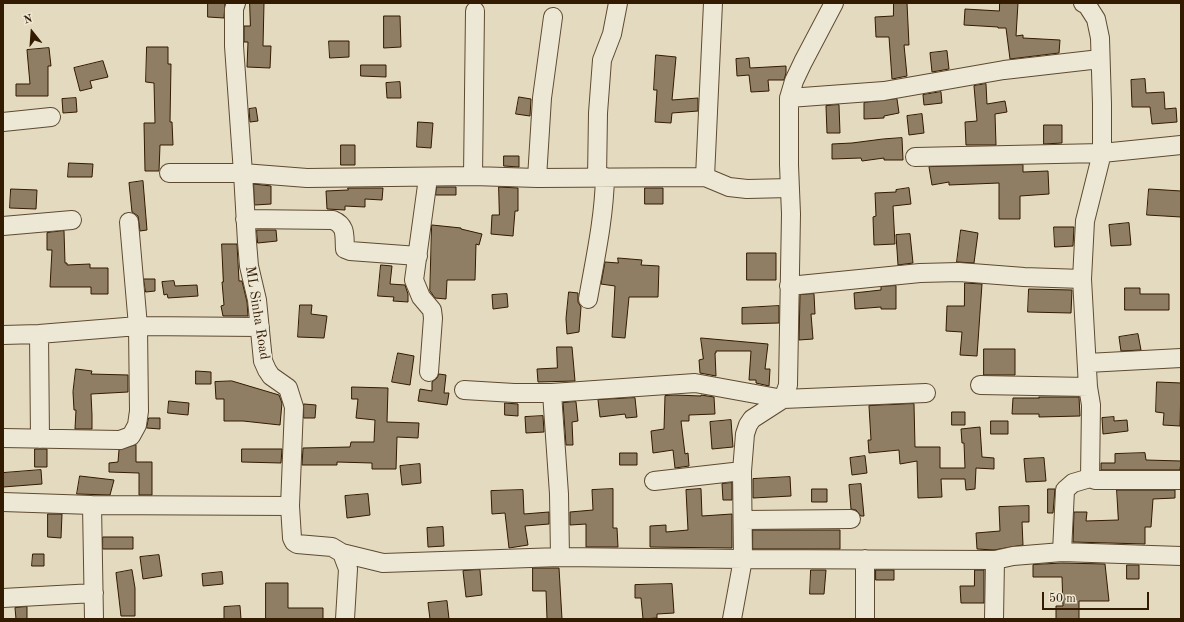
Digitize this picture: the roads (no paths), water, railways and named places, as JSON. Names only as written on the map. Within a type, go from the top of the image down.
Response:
[{"type":"street","name":"ML Sinha Road","points":[[236,3],[234,9],[234,46],[249,266],[257,300],[264,361],[267,370],[272,376],[288,388],[294,407],[290,506],[292,538],[297,544],[332,548],[342,553]]},
{"type":"street","points":[[588,299],[604,204],[601,178],[598,113],[602,60],[612,34],[618,3]]},
{"type":"street","points":[[705,177],[713,3]]},
{"type":"street","points":[[732,619],[743,560],[742,471],[745,434],[752,419],[783,399],[788,385],[791,214],[790,98],[794,81],[834,3]]},
{"type":"street","points":[[1083,3],[1087,5],[1096,20],[1100,38],[1102,104],[1102,153],[1085,222],[1082,280],[1088,387],[1091,405],[1090,478]]},
{"type":"street","points":[[473,176],[475,11]]},
{"type":"street","points":[[537,178],[542,98],[553,17]]},
{"type":"street","points":[[790,98],[884,91],[1004,70],[1100,59]]},
{"type":"street","points":[[3,122],[50,117]]},
{"type":"street","points":[[915,157],[1102,153],[1181,145]]},
{"type":"street","points":[[169,173],[243,173],[307,178],[428,178],[473,176],[537,178],[705,177],[729,187],[747,189],[790,188]]},
{"type":"street","points":[[428,178],[414,280],[421,297],[432,310],[433,318],[429,372]]},
{"type":"street","points":[[246,218],[333,220],[339,223],[343,228],[345,249],[350,251],[418,256]]},
{"type":"street","points":[[3,226],[72,220]]},
{"type":"street","points":[[3,438],[120,440],[131,436],[137,425],[138,411],[138,326],[128,222]]},
{"type":"street","points":[[789,286],[920,272],[959,272],[1082,280]]},
{"type":"street","points":[[3,335],[39,334],[138,326],[260,327]]},
{"type":"street","points":[[39,334],[40,439]]},
{"type":"street","points":[[1087,363],[1181,358]]},
{"type":"street","points":[[464,390],[514,393],[552,393],[695,383],[783,399],[926,393]]},
{"type":"street","points":[[980,385],[1088,387]]},
{"type":"street","points":[[552,393],[559,494],[560,557]]},
{"type":"street","points":[[654,481],[742,471]]},
{"type":"street","points":[[1062,552],[1065,490],[1073,483],[1090,478],[1094,480],[1181,480]]},
{"type":"street","points":[[3,502],[92,505],[290,506]]},
{"type":"street","points":[[92,505],[94,619]]},
{"type":"street","points":[[743,520],[851,519]]},
{"type":"street","points":[[342,553],[383,563],[560,557],[743,560],[995,560],[1013,556],[1062,552],[1181,556]]},
{"type":"street","points":[[342,553],[348,569],[345,619]]},
{"type":"street","points":[[865,559],[865,619]]},
{"type":"street","points":[[994,619],[995,560]]},
{"type":"street","points":[[3,598],[94,593]]}]
